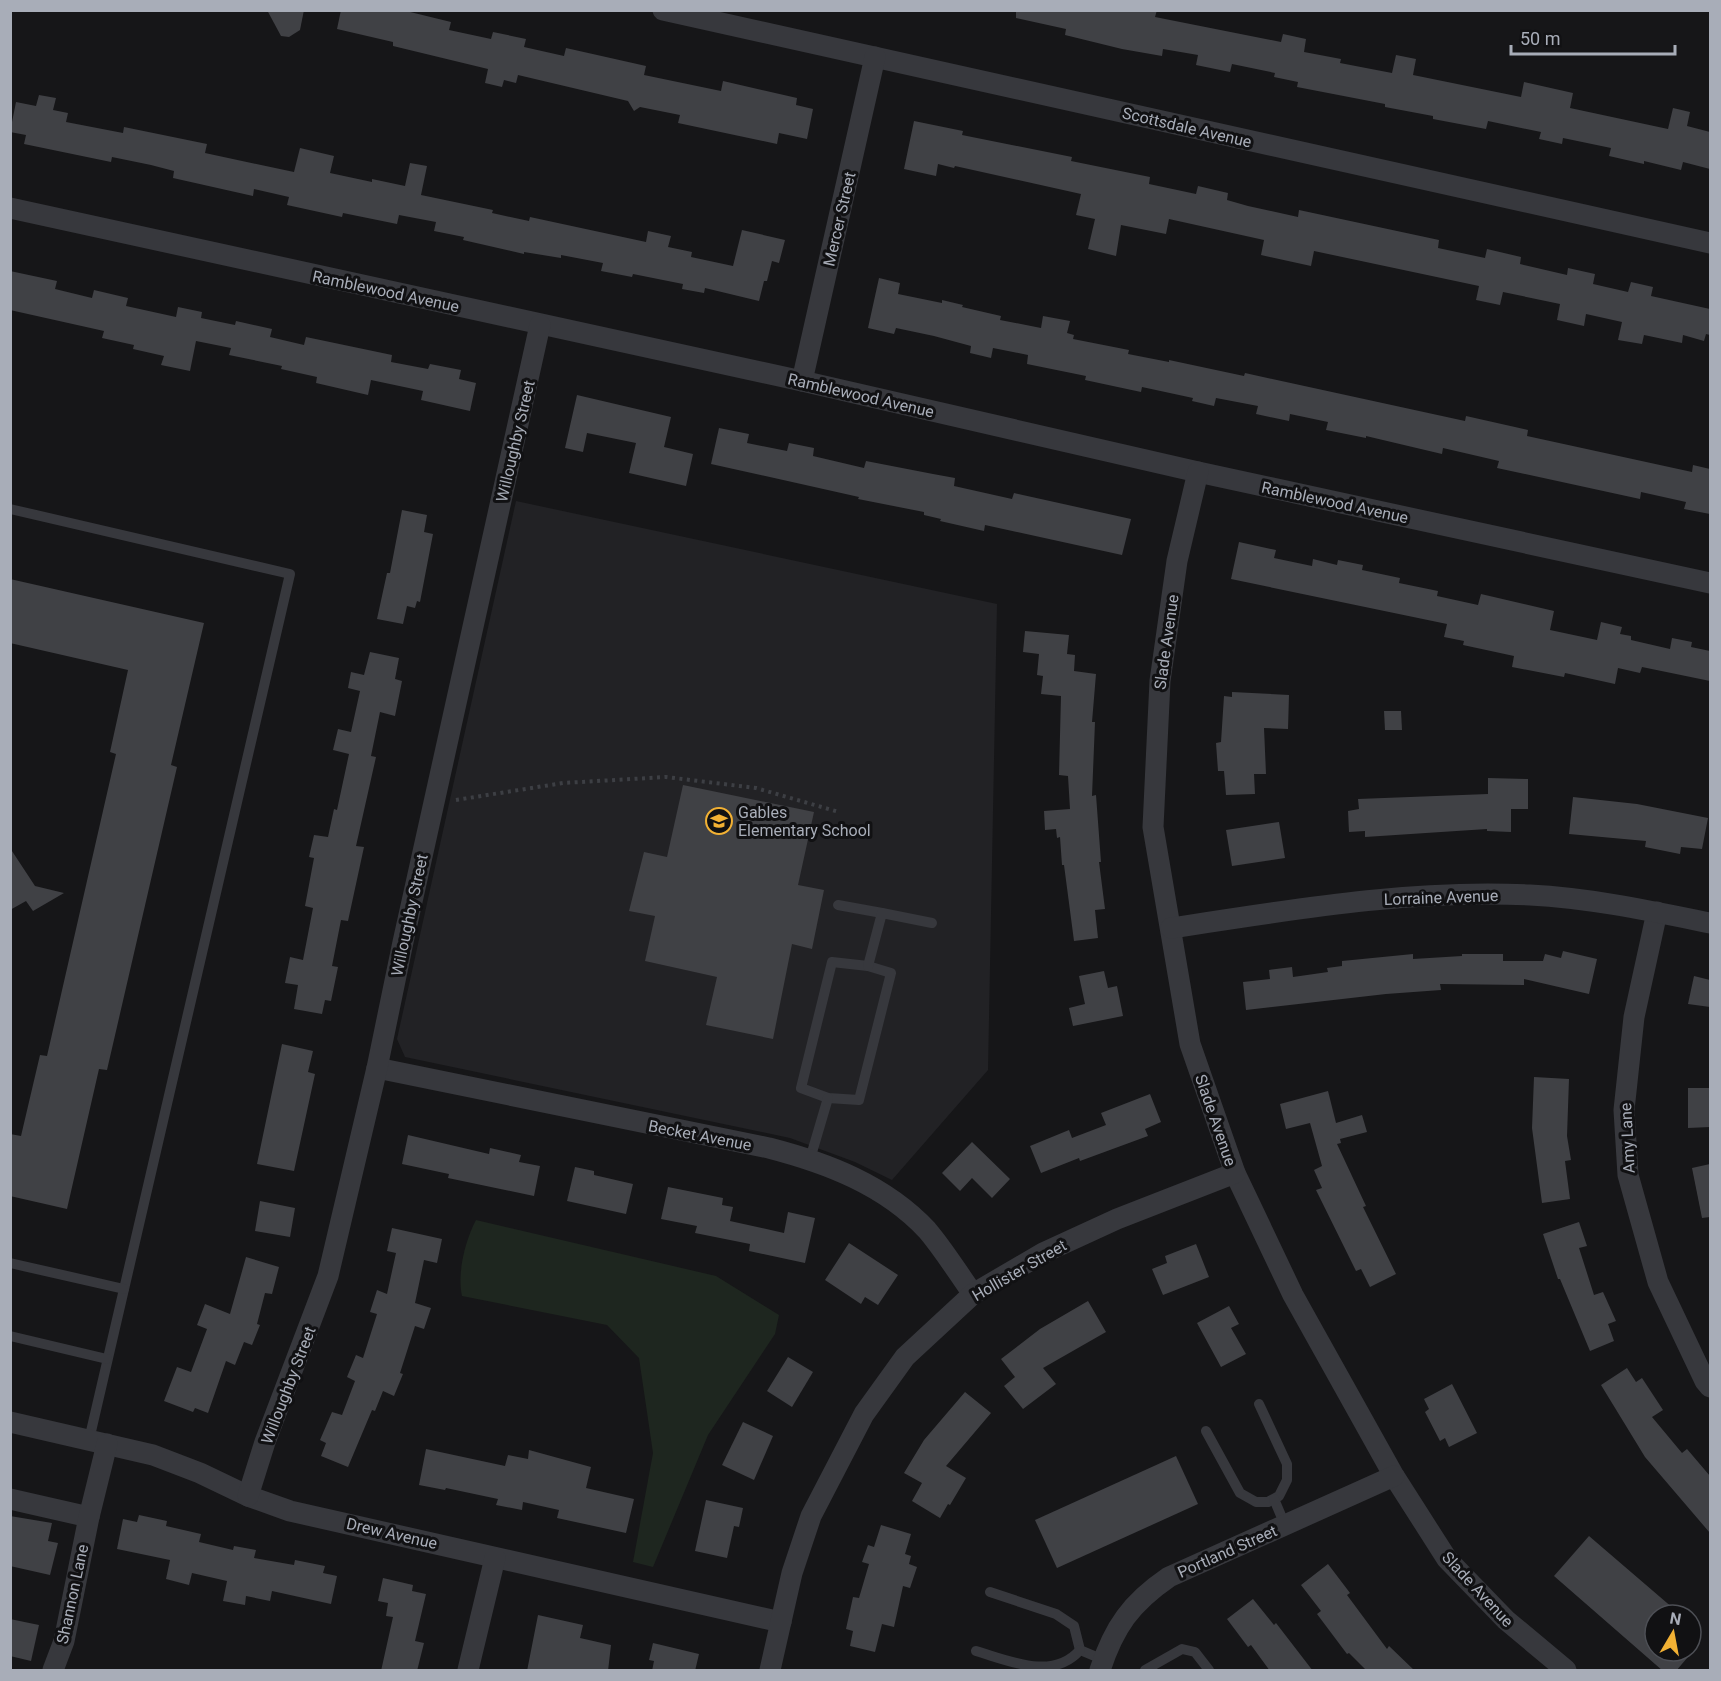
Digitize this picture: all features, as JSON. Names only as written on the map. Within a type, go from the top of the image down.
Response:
[{"type":"street","name":"Scottsdale Avenue","points":[[663,10],[1710,243]]},
{"type":"street","name":"Mercer Street","points":[[802,381],[875,57]]},
{"type":"street","name":"Ramblewood Avenue","points":[[10,208],[802,381],[1198,472],[1710,584]]},
{"type":"street","name":"Willoughby Street","points":[[248,1496],[265,1442],[328,1276],[377,1068],[540,325]]},
{"type":"street","name":"Slade Avenue","points":[[1198,472],[1177,561],[1160,681],[1153,827],[1190,1044],[1235,1173],[1293,1295],[1394,1476],[1447,1559],[1506,1620],[1566,1671]]},
{"type":"street","name":"Lorraine Avenue","points":[[1171,928],[1312,906],[1403,897],[1478,894],[1554,897],[1657,912],[1710,923]]},
{"type":"street","name":"Amy Lane","points":[[1657,912],[1634,1017],[1624,1110],[1628,1175],[1658,1282],[1705,1381],[1710,1387]]},
{"type":"street","name":"Becket Avenue","points":[[377,1068],[769,1148],[810,1159],[854,1177],[891,1198],[927,1230],[973,1294]]},
{"type":"street","name":"Hollister Street","points":[[770,1671],[792,1573],[811,1516],[864,1414],[905,1357],[973,1294],[1043,1253],[1117,1219],[1235,1173]]},
{"type":"street","name":"Drew Avenue","points":[[10,1422],[153,1455],[200,1473],[248,1496],[290,1510],[781,1622]]},
{"type":"street","name":"Shannon Lane","points":[[53,1671],[64,1641],[89,1517],[98,1442]]},
{"type":"street","name":"Portland Street","points":[[1102,1665],[1117,1630],[1129,1611],[1154,1587],[1169,1577],[1394,1476]]},
{"type":"street","points":[[10,1499],[89,1517]]},
{"type":"street","points":[[468,1671],[495,1558]]},
{"type":"lane","points":[[10,509],[290,574],[107,1359],[98,1442]]},
{"type":"lane","points":[[838,905],[932,922]]},
{"type":"lane","points":[[868,966],[882,913]]},
{"type":"lane","points":[[832,962],[868,966],[891,973],[859,1100],[828,1098],[801,1089],[832,962]]},
{"type":"lane","points":[[810,1159],[828,1098]]},
{"type":"lane","points":[[10,1263],[124,1289]]},
{"type":"lane","points":[[10,1336],[107,1359]]},
{"type":"lane","points":[[1206,1431],[1239,1493],[1256,1502],[1268,1502],[1274,1499],[1279,1496],[1287,1480],[1287,1464],[1259,1404]]},
{"type":"lane","points":[[1274,1499],[1285,1525]]},
{"type":"lane","points":[[990,1592],[1056,1614],[1074,1626],[1080,1650],[1102,1665]]},
{"type":"lane","points":[[1145,1671],[1182,1649],[1195,1652],[1209,1671]]},
{"type":"lane","points":[[976,1652],[1039,1668],[1056,1667],[1073,1659],[1080,1650]]},
{"type":"path","points":[[434,804],[563,783],[666,777],[756,788],[839,812]]},
{"type":"shaded area","name":"Gables Elementary School","points":[[516,501],[997,604],[988,1070],[892,1180],[855,1162],[790,1138],[405,1057],[397,1039]]},
{"type":"shaded area","points":[[476,1220],[716,1276],[779,1315],[775,1334],[708,1435],[653,1567],[633,1562],[653,1453],[639,1358],[607,1325],[462,1296],[463,1257]]},
{"type":"building","points":[[267,10],[304,10],[300,30],[289,37],[281,36]]},
{"type":"building","points":[[341,10],[402,10],[451,22],[449,30],[491,39],[493,32],[526,39],[524,47],[564,56],[566,48],[646,66],[644,75],[721,91],[723,81],[797,98],[796,105],[813,109],[807,139],[779,133],[777,144],[678,123],[680,115],[640,107],[634,111],[628,101],[518,75],[516,83],[504,80],[502,87],[485,83],[488,69],[393,46],[393,42],[337,29]]},
{"type":"building","points":[[1016,10],[1157,10],[1155,17],[1281,42],[1283,34],[1306,39],[1304,52],[1341,59],[1340,63],[1392,73],[1396,55],[1416,59],[1413,75],[1521,97],[1524,82],[1573,93],[1570,108],[1668,129],[1673,108],[1690,112],[1687,126],[1710,132],[1710,169],[1683,162],[1681,170],[1644,161],[1644,164],[1609,156],[1611,148],[1563,138],[1562,144],[1539,139],[1541,132],[1488,121],[1486,129],[1433,119],[1433,116],[1385,107],[1385,104],[1297,87],[1298,82],[1274,77],[1275,73],[1232,64],[1230,72],[1196,65],[1198,55],[1163,49],[1162,56],[1122,49],[1065,35],[1066,29],[1016,18]]},
{"type":"building","points":[[39,95],[56,98],[53,110],[68,113],[66,122],[123,133],[124,127],[207,144],[205,153],[294,172],[300,148],[334,156],[330,173],[372,182],[372,179],[405,186],[410,163],[427,166],[421,195],[493,210],[492,213],[529,221],[530,217],[646,242],[648,231],[671,236],[668,247],[692,252],[691,257],[733,266],[742,230],[785,240],[779,263],[772,261],[759,301],[705,288],[704,293],[682,289],[683,284],[633,274],[632,277],[601,271],[603,263],[561,255],[561,258],[524,252],[524,254],[463,240],[464,237],[434,231],[436,222],[399,215],[397,224],[343,213],[342,217],[287,205],[289,197],[254,189],[253,196],[173,178],[174,171],[151,165],[112,157],[111,162],[24,144],[26,135],[10,132],[16,102],[36,106]]},
{"type":"building","points":[[914,121],[963,131],[962,135],[1072,157],[1071,161],[1150,177],[1149,184],[1196,194],[1198,186],[1228,193],[1227,200],[1248,206],[1298,217],[1299,210],[1439,240],[1438,248],[1485,258],[1487,249],[1521,257],[1520,264],[1567,275],[1568,268],[1595,274],[1593,284],[1628,292],[1631,282],[1653,287],[1651,296],[1710,309],[1710,335],[1706,334],[1704,341],[1683,335],[1682,343],[1644,335],[1642,344],[1618,340],[1622,322],[1586,314],[1584,326],[1557,320],[1560,304],[1503,292],[1500,305],[1476,300],[1479,286],[1314,251],[1311,266],[1261,255],[1264,240],[1169,219],[1166,234],[1121,225],[1116,256],[1088,249],[1095,219],[1076,215],[1081,194],[955,166],[954,168],[938,164],[936,176],[904,169]]},
{"type":"building","points":[[10,271],[57,281],[55,289],[92,298],[94,290],[128,298],[126,306],[176,317],[178,307],[202,312],[201,318],[235,325],[236,321],[272,329],[270,337],[304,345],[306,337],[392,355],[391,362],[428,369],[430,364],[461,370],[459,379],[476,383],[470,411],[421,400],[423,391],[371,380],[368,395],[316,383],[317,377],[281,369],[282,366],[229,355],[231,348],[196,341],[190,371],[161,365],[164,356],[133,349],[134,345],[102,338],[104,331],[10,310]]},
{"type":"building","points":[[879,278],[900,283],[898,294],[963,305],[962,307],[1001,316],[1000,320],[1041,328],[1043,316],[1070,321],[1067,333],[1074,335],[1073,339],[1129,350],[1128,354],[1244,376],[1245,373],[1465,421],[1466,416],[1528,430],[1527,436],[1692,472],[1693,465],[1710,469],[1710,514],[1684,509],[1686,502],[1641,492],[1640,499],[1497,468],[1499,461],[1443,448],[1442,454],[1366,436],[1366,438],[1326,430],[1328,422],[1290,414],[1289,421],[1256,414],[1258,406],[1216,398],[1214,406],[1192,401],[1193,398],[1142,387],[1141,392],[1085,380],[1086,376],[1027,364],[1028,355],[993,348],[991,358],[970,353],[971,346],[934,336],[896,328],[894,334],[868,328]]},
{"type":"building","points":[[577,395],[671,417],[664,447],[693,454],[686,486],[629,473],[636,443],[587,433],[583,452],[565,448]]},
{"type":"building","points":[[719,428],[749,434],[747,443],[787,451],[789,443],[814,448],[813,456],[864,468],[866,461],[955,478],[954,486],[1012,499],[1014,493],[1131,519],[1122,555],[985,525],[984,531],[940,521],[941,519],[924,515],[924,512],[858,499],[859,497],[711,464]]},
{"type":"building","points":[[402,510],[427,515],[424,532],[433,534],[420,602],[417,601],[415,608],[407,606],[403,624],[377,619],[387,573],[390,573]]},
{"type":"building","points":[[1239,542],[1276,550],[1274,558],[1312,566],[1313,559],[1337,565],[1338,560],[1363,565],[1362,570],[1400,578],[1399,583],[1438,591],[1437,596],[1478,605],[1481,594],[1554,611],[1550,630],[1597,640],[1601,622],[1622,627],[1620,634],[1631,636],[1631,640],[1670,649],[1672,638],[1692,642],[1691,647],[1710,651],[1710,681],[1642,667],[1640,673],[1618,668],[1615,684],[1565,673],[1564,677],[1512,667],[1514,656],[1463,645],[1464,641],[1444,637],[1447,624],[1231,579]]},
{"type":"building","points":[[10,579],[204,623],[171,765],[177,767],[107,1070],[99,1069],[67,1209],[10,1196],[10,1134],[21,1136],[40,1055],[47,1056],[116,754],[110,752],[128,670],[10,643]]},
{"type":"building","points":[[1025,631],[1069,635],[1067,654],[1075,655],[1074,671],[1096,674],[1092,722],[1095,722],[1092,796],[1096,795],[1101,862],[1099,862],[1105,909],[1095,910],[1098,938],[1074,941],[1060,837],[1057,838],[1056,829],[1045,830],[1044,811],[1070,809],[1068,776],[1059,775],[1061,696],[1041,694],[1043,676],[1037,675],[1039,654],[1023,652]]},
{"type":"building","points":[[370,652],[399,658],[395,679],[402,681],[395,716],[380,712],[371,756],[376,757],[356,846],[364,847],[348,921],[341,920],[332,966],[338,967],[331,1001],[325,1000],[322,1014],[294,1009],[298,985],[285,983],[290,957],[303,960],[313,908],[305,906],[314,858],[309,857],[314,835],[328,837],[334,809],[337,810],[349,754],[333,750],[338,729],[351,732],[360,691],[348,688],[351,672],[364,675]]},
{"type":"building","points":[[1232,692],[1289,695],[1288,729],[1264,728],[1266,774],[1254,774],[1255,794],[1226,795],[1224,771],[1218,771],[1216,743],[1221,742],[1224,696],[1232,697]]},
{"type":"building","points":[[1384,711],[1401,711],[1402,730],[1385,730]]},
{"type":"building","points":[[1488,778],[1528,779],[1528,809],[1511,809],[1511,832],[1487,831],[1487,829],[1365,837],[1365,831],[1349,832],[1348,811],[1359,809],[1358,799],[1488,794]]},
{"type":"building","points":[[683,785],[814,812],[798,885],[824,890],[812,949],[792,944],[773,1039],[706,1025],[717,977],[645,961],[655,916],[629,911],[644,852],[667,857]]},
{"type":"building","points":[[1573,797],[1637,804],[1708,818],[1702,849],[1681,847],[1680,854],[1645,847],[1646,841],[1569,834]]},
{"type":"building","points":[[1279,822],[1285,858],[1232,866],[1226,830]]},
{"type":"building","points":[[10,848],[35,886],[64,893],[33,911],[26,901],[10,910]]},
{"type":"building","points":[[1563,951],[1597,959],[1589,994],[1524,979],[1524,985],[1440,984],[1441,990],[1246,1010],[1243,982],[1270,979],[1269,970],[1292,967],[1293,977],[1328,972],[1327,968],[1342,966],[1342,961],[1413,954],[1413,959],[1462,956],[1462,954],[1503,954],[1503,961],[1543,961],[1545,954],[1561,958]]},
{"type":"building","points":[[1104,971],[1108,988],[1117,986],[1123,1016],[1073,1026],[1069,1008],[1085,1004],[1079,976]]},
{"type":"building","points":[[1694,976],[1710,980],[1710,1007],[1688,1004]]},
{"type":"building","points":[[282,1044],[313,1051],[308,1072],[315,1074],[294,1171],[257,1164]]},
{"type":"building","points":[[1534,1077],[1569,1079],[1567,1136],[1571,1160],[1565,1161],[1570,1199],[1542,1203],[1532,1128]]},
{"type":"building","points":[[1688,1088],[1710,1088],[1710,1127],[1688,1128]]},
{"type":"building","points":[[1328,1091],[1336,1123],[1362,1115],[1367,1132],[1340,1139],[1341,1143],[1337,1144],[1366,1206],[1363,1207],[1396,1274],[1370,1287],[1361,1269],[1356,1271],[1316,1190],[1322,1188],[1314,1170],[1322,1166],[1310,1123],[1286,1129],[1280,1104]]},
{"type":"building","points":[[1150,1094],[1161,1122],[1145,1129],[1148,1136],[1041,1173],[1030,1146],[1069,1130],[1072,1138],[1106,1125],[1101,1113]]},
{"type":"building","points":[[408,1135],[489,1154],[490,1148],[521,1155],[519,1162],[540,1166],[534,1196],[448,1178],[449,1174],[402,1164]]},
{"type":"building","points":[[972,1142],[1010,1179],[992,1198],[972,1178],[960,1191],[942,1173]]},
{"type":"building","points":[[1710,1164],[1710,1217],[1702,1218],[1692,1168]]},
{"type":"building","points":[[575,1167],[594,1171],[594,1175],[633,1184],[626,1214],[567,1201]]},
{"type":"building","points":[[668,1187],[723,1198],[722,1205],[733,1207],[730,1221],[784,1233],[788,1212],[815,1218],[805,1263],[749,1251],[750,1244],[695,1233],[697,1226],[661,1219]]},
{"type":"building","points":[[260,1201],[295,1208],[290,1237],[255,1231]]},
{"type":"building","points":[[1579,1222],[1587,1246],[1579,1248],[1594,1295],[1603,1292],[1616,1321],[1608,1324],[1614,1341],[1590,1351],[1560,1279],[1558,1279],[1543,1234]]},
{"type":"building","points":[[392,1228],[442,1239],[437,1263],[424,1260],[415,1303],[431,1308],[424,1329],[415,1326],[400,1373],[403,1374],[394,1396],[383,1391],[375,1411],[372,1410],[348,1467],[321,1456],[326,1443],[320,1440],[332,1412],[342,1415],[355,1381],[347,1377],[356,1355],[363,1358],[377,1314],[370,1312],[377,1290],[387,1294],[396,1253],[387,1251]]},
{"type":"building","points":[[849,1243],[898,1275],[878,1305],[865,1297],[861,1304],[825,1280]]},
{"type":"building","points":[[1196,1244],[1209,1277],[1163,1295],[1152,1269],[1167,1263],[1165,1256]]},
{"type":"building","points":[[246,1257],[279,1267],[272,1294],[265,1293],[257,1324],[260,1325],[252,1345],[244,1342],[235,1365],[226,1361],[208,1413],[195,1408],[193,1412],[164,1401],[177,1367],[191,1372],[207,1329],[197,1325],[205,1304],[230,1314]]},
{"type":"building","points":[[1088,1301],[1106,1332],[1043,1368],[1056,1384],[1023,1409],[1004,1386],[1015,1377],[1001,1359],[1040,1329]]},
{"type":"building","points":[[1229,1306],[1239,1324],[1231,1328],[1246,1354],[1221,1367],[1197,1323]]},
{"type":"building","points":[[788,1357],[813,1372],[792,1407],[767,1391]]},
{"type":"building","points":[[1627,1368],[1636,1382],[1642,1378],[1663,1410],[1652,1417],[1682,1453],[1687,1449],[1710,1476],[1710,1533],[1645,1457],[1601,1385]]},
{"type":"building","points":[[1452,1384],[1477,1433],[1449,1447],[1445,1438],[1440,1441],[1425,1412],[1429,1409],[1424,1399]]},
{"type":"building","points":[[965,1392],[991,1413],[946,1466],[966,1478],[940,1518],[912,1501],[922,1483],[904,1473],[924,1440]]},
{"type":"building","points":[[743,1422],[773,1436],[754,1480],[722,1465]]},
{"type":"building","points":[[426,1449],[505,1466],[508,1455],[528,1459],[529,1450],[591,1467],[586,1488],[634,1499],[626,1533],[557,1518],[559,1510],[523,1502],[522,1510],[496,1505],[498,1499],[419,1485]]},
{"type":"building","points":[[1176,1456],[1198,1504],[1057,1568],[1035,1520]]},
{"type":"building","points":[[706,1500],[743,1508],[739,1527],[734,1526],[727,1558],[695,1551]]},
{"type":"building","points":[[139,1515],[167,1521],[166,1526],[201,1534],[199,1542],[233,1550],[234,1546],[256,1550],[254,1558],[294,1565],[295,1560],[325,1566],[323,1573],[337,1576],[331,1604],[272,1591],[270,1601],[246,1596],[245,1605],[223,1601],[227,1581],[192,1573],[189,1585],[166,1579],[170,1560],[117,1549],[123,1519],[137,1522]]},
{"type":"building","points":[[10,1516],[52,1523],[48,1541],[58,1543],[50,1575],[10,1566]]},
{"type":"building","points":[[881,1525],[911,1534],[905,1554],[911,1556],[909,1564],[917,1567],[910,1588],[903,1586],[894,1627],[882,1624],[875,1652],[850,1646],[853,1631],[846,1629],[853,1597],[859,1598],[869,1564],[862,1562],[868,1545],[874,1547]]},
{"type":"building","points":[[1589,1536],[1667,1603],[1643,1603],[1643,1654],[1554,1576]]},
{"type":"building","points":[[1328,1564],[1350,1593],[1347,1595],[1387,1649],[1389,1646],[1415,1671],[1367,1671],[1349,1653],[1347,1654],[1317,1614],[1321,1611],[1301,1585]]},
{"type":"building","points":[[383,1578],[413,1585],[412,1591],[426,1594],[415,1641],[424,1643],[417,1671],[381,1671],[393,1617],[386,1616],[388,1603],[378,1601]]},
{"type":"building","points":[[1253,1599],[1274,1625],[1276,1623],[1313,1671],[1270,1671],[1251,1645],[1248,1647],[1227,1619]]},
{"type":"building","points":[[538,1615],[583,1625],[580,1638],[611,1645],[608,1671],[527,1671]]},
{"type":"building","points":[[10,1619],[39,1625],[31,1661],[10,1656]]},
{"type":"building","points":[[653,1643],[699,1654],[695,1671],[652,1671],[654,1661],[649,1660]]},
{"type":"building","points":[[1654,1663],[1683,1663],[1676,1671],[1663,1671]]},
{"type":"place","name":"Gables Elementary School","points":[[719,821]]}]
